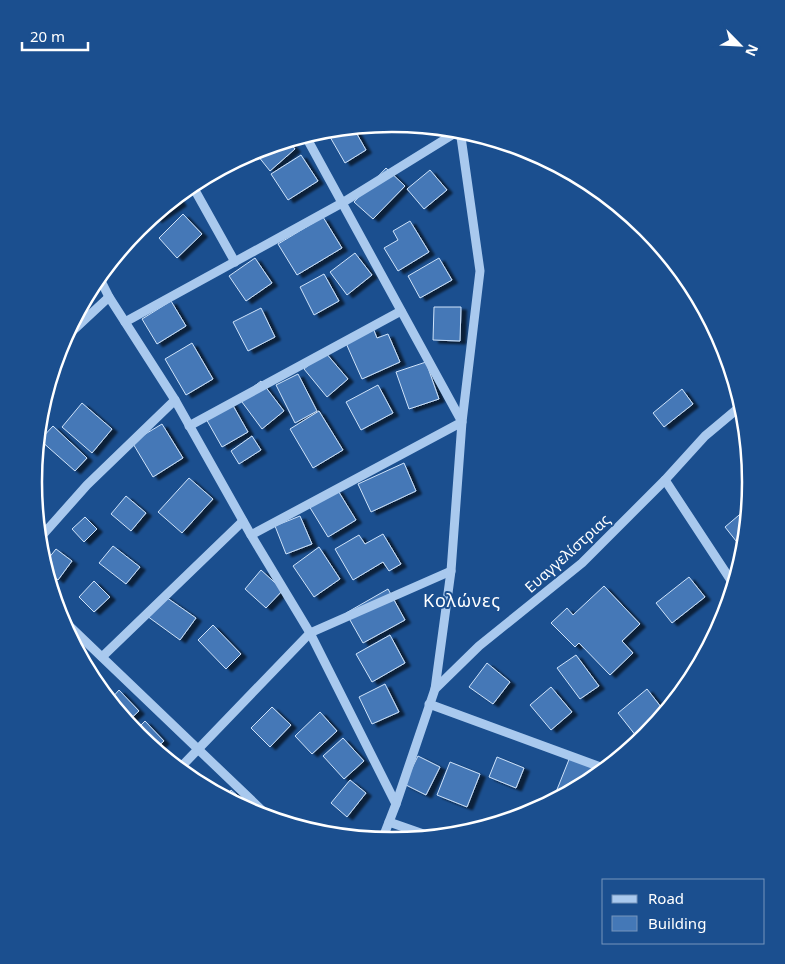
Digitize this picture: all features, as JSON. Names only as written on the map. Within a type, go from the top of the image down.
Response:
[{"type":"street","points":[[125,322],[342,202],[449,137]]},
{"type":"street","points":[[435,689],[451,571],[462,422],[480,271],[461,139]]},
{"type":"street","points":[[309,142],[462,422]]},
{"type":"street","points":[[196,192],[234,262]]},
{"type":"street","points":[[103,286],[108,297],[175,400],[242,521],[310,634],[396,804]]},
{"type":"street","points":[[81,323],[108,297]]},
{"type":"street","points":[[190,426],[401,311]]},
{"type":"street","points":[[46,531],[87,485],[175,400]]},
{"type":"street","name":"Ευαγγελίστριας","points":[[385,832],[435,689],[480,646],[582,563],[665,480],[705,436],[735,411]]},
{"type":"street","points":[[251,535],[462,422]]},
{"type":"street","points":[[665,480],[729,578]]},
{"type":"street","points":[[102,657],[242,521]]},
{"type":"street","points":[[184,764],[310,634],[451,571]]},
{"type":"street","points":[[77,634],[254,803]]},
{"type":"street","points":[[430,704],[597,766]]},
{"type":"street","points":[[389,822],[415,831]]},
{"type":"building","points":[[357,134],[366,150],[345,163],[331,138]]},
{"type":"building","points":[[293,147],[295,149],[270,171],[260,159]]},
{"type":"building","points":[[301,155],[318,181],[288,200],[271,174]]},
{"type":"building","points":[[386,168],[405,186],[373,219],[354,202]]},
{"type":"building","points":[[430,170],[447,190],[424,209],[407,189]]},
{"type":"building","points":[[183,214],[202,234],[177,258],[159,238]]},
{"type":"building","points":[[323,217],[342,248],[297,275],[278,244]]},
{"type":"building","points":[[410,221],[429,252],[398,271],[384,248],[398,240],[393,231]]},
{"type":"building","points":[[355,253],[372,275],[347,295],[330,272]]},
{"type":"building","points":[[255,258],[272,283],[246,301],[229,276]]},
{"type":"building","points":[[439,258],[452,280],[420,298],[408,276]]},
{"type":"building","points":[[324,274],[339,301],[314,315],[300,287]]},
{"type":"building","points":[[171,301],[186,326],[157,344],[142,319]]},
{"type":"building","points":[[434,307],[461,307],[460,341],[433,340]]},
{"type":"building","points":[[261,308],[275,337],[248,351],[233,322]]},
{"type":"building","points":[[373,328],[377,338],[388,334],[400,362],[362,379],[345,341]]},
{"type":"building","points":[[192,343],[213,379],[186,395],[165,359]]},
{"type":"building","points":[[325,352],[348,379],[327,397],[304,369]]},
{"type":"building","points":[[426,362],[439,399],[409,409],[396,372]]},
{"type":"building","points":[[298,374],[317,411],[295,423],[276,385]]},
{"type":"building","points":[[261,381],[284,411],[262,429],[239,398]]},
{"type":"building","points":[[378,385],[393,413],[361,430],[346,402]]},
{"type":"building","points":[[682,389],[693,404],[664,427],[653,413]]},
{"type":"building","points":[[231,402],[248,432],[222,447],[205,417]]},
{"type":"building","points":[[82,403],[112,429],[92,453],[62,427]]},
{"type":"building","points":[[319,411],[343,450],[313,468],[290,429]]},
{"type":"building","points":[[162,424],[183,458],[153,477],[132,442]]},
{"type":"building","points":[[53,426],[87,458],[75,471],[44,444],[45,434]]},
{"type":"building","points":[[252,436],[261,450],[239,464],[231,451]]},
{"type":"building","points":[[404,463],[416,491],[371,512],[358,484]]},
{"type":"building","points":[[189,478],[213,499],[182,533],[158,512]]},
{"type":"building","points":[[337,489],[356,520],[328,537],[309,506]]},
{"type":"building","points":[[126,496],[146,513],[131,531],[111,514]]},
{"type":"building","points":[[741,513],[737,543],[725,527]]},
{"type":"building","points":[[300,516],[312,544],[286,554],[275,526]]},
{"type":"building","points":[[85,517],[97,529],[84,542],[72,529]]},
{"type":"building","points":[[383,534],[401,564],[389,571],[383,562],[353,580],[335,549],[359,535],[365,544]]},
{"type":"building","points":[[113,546],[140,567],[126,584],[99,563]]},
{"type":"building","points":[[319,547],[340,579],[314,597],[293,566]]},
{"type":"building","points":[[56,549],[72,561],[58,580],[56,578],[50,556]]},
{"type":"building","points":[[261,570],[283,590],[266,608],[245,589]]},
{"type":"building","points":[[689,577],[705,597],[672,623],[656,603]]},
{"type":"building","points":[[94,581],[110,597],[94,612],[79,597]]},
{"type":"building","points":[[604,586],[640,624],[622,641],[633,653],[610,675],[579,643],[575,647],[551,623],[567,608],[573,615]]},
{"type":"building","points":[[388,589],[405,620],[363,643],[346,613]]},
{"type":"building","points":[[163,595],[196,618],[180,640],[147,616]]},
{"type":"building","points":[[213,625],[241,654],[226,669],[198,640]]},
{"type":"building","points":[[390,635],[405,663],[372,682],[356,654]]},
{"type":"building","points":[[576,655],[599,686],[580,699],[557,668]]},
{"type":"building","points":[[487,663],[510,682],[493,704],[469,687]]},
{"type":"building","points":[[385,684],[399,712],[372,724],[359,697]]},
{"type":"building","points":[[551,687],[572,712],[551,730],[530,705]]},
{"type":"building","points":[[647,689],[661,707],[635,734],[618,713]]},
{"type":"building","points":[[119,690],[139,711],[133,717],[115,695]]},
{"type":"building","points":[[272,707],[291,725],[270,747],[251,728]]},
{"type":"building","points":[[320,712],[337,731],[312,754],[295,736]]},
{"type":"building","points":[[145,721],[164,741],[161,744],[141,725]]},
{"type":"building","points":[[343,738],[364,761],[344,779],[323,756]]},
{"type":"building","points":[[418,756],[440,767],[426,795],[404,784]]},
{"type":"building","points":[[497,757],[524,768],[516,788],[489,777]]},
{"type":"building","points":[[570,757],[595,768],[587,773],[556,791]]},
{"type":"building","points":[[450,762],[480,774],[467,807],[437,795]]},
{"type":"building","points":[[350,780],[366,793],[347,817],[331,803]]},
{"type":"district","name":"Κολώνες","points":[[462,600]]}]
